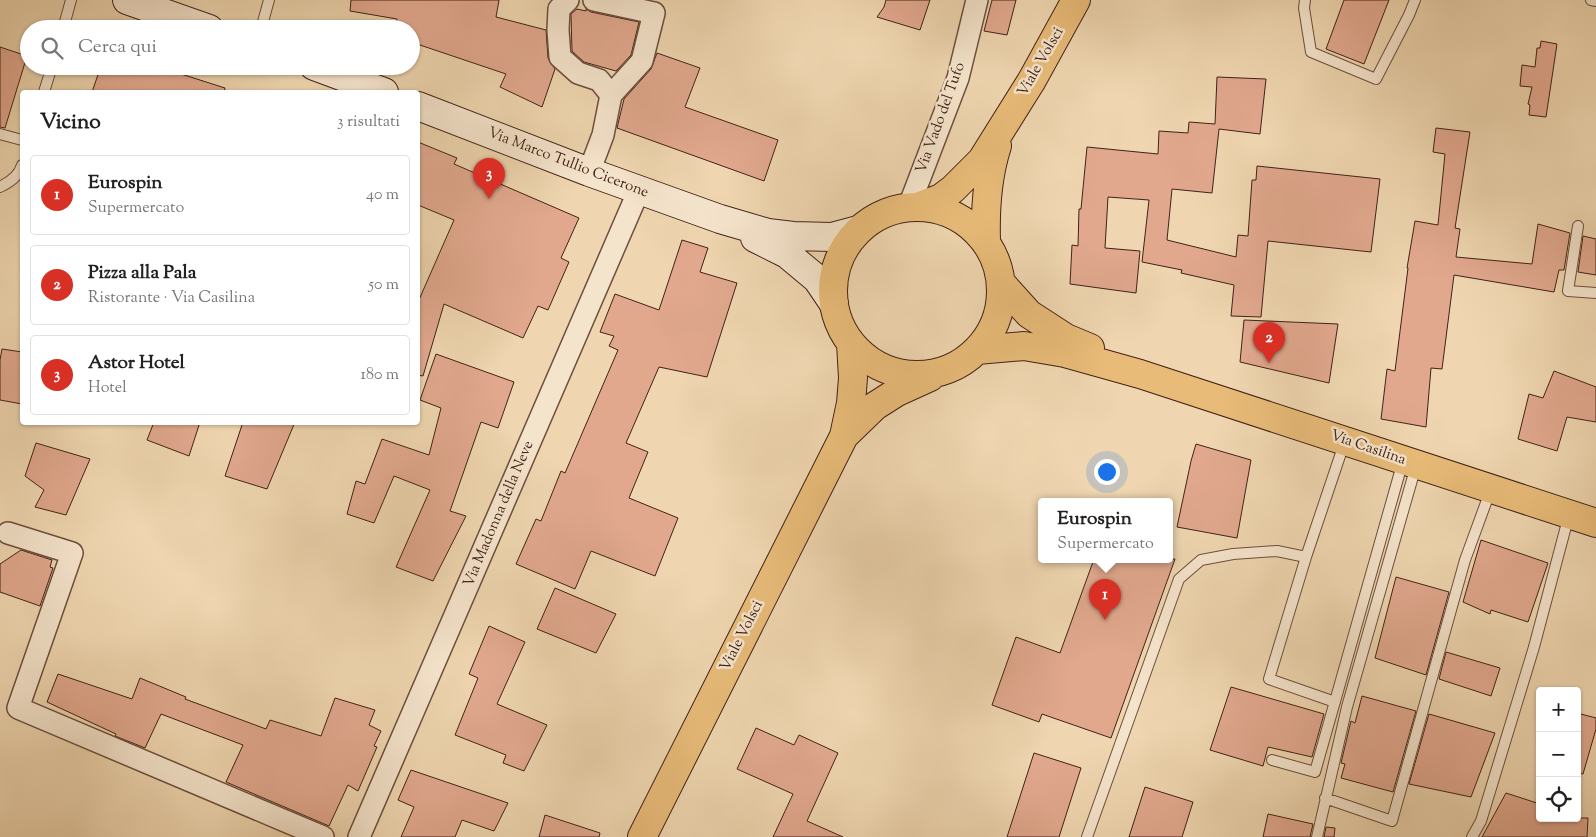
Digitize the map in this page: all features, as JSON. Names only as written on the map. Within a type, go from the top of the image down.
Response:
[{"type":"main road","points":[[127,0],[184,20]]},
{"type":"main road","name":"Viale Volsci","points":[[913,207],[941,198],[953,190],[982,160],[1032,80],[1076,0]]},
{"type":"main road","points":[[331,75],[342,81],[376,90]]},
{"type":"main road","name":"Via Marco Tullio Cicerone","points":[[420,107],[720,220],[768,233],[793,236],[832,237],[858,230]]},
{"type":"main road","name":"Viale Volsci","points":[[986,241],[987,187],[992,162],[1005,123]]},
{"type":"main road","points":[[913,207],[938,209],[965,221],[986,241],[997,261],[1002,284],[1000,308],[992,331],[977,350],[961,363],[942,371],[922,375],[902,374],[882,367],[865,357],[843,331],[834,304],[834,277],[839,260],[842,251],[858,230],[881,214],[913,207]]},
{"type":"main road","name":"Via Marco Tullio Cicerone","points":[[720,220],[787,254],[817,280],[834,304]]},
{"type":"main road","name":"Via Casilina","points":[[1002,284],[1029,314],[1066,338],[1108,356],[1140,374]]},
{"type":"main road","name":"Viale Volsci","points":[[642,837],[844,436],[851,403],[851,342]]},
{"type":"main road","name":"Via Casilina","points":[[977,350],[1024,346],[1065,353],[1140,374],[1596,523]]},
{"type":"main road","name":"Viale Volsci","points":[[844,436],[875,406],[897,392],[942,371]]},
{"type":"street","points":[[568,0],[559,9],[560,57],[578,73],[599,80],[611,95]]},
{"type":"street","points":[[589,172],[603,135],[611,95],[642,61],[654,14],[600,0]]},
{"type":"street","name":"Via Vado del Tufo","points":[[913,207],[958,78],[977,0]]},
{"type":"street","name":"Via Madonna della Neve","points":[[359,837],[639,190]]},
{"type":"street","points":[[8,533],[72,553],[18,708],[323,837]]},
{"type":"lane","points":[[65,20],[71,0]]},
{"type":"lane","points":[[264,20],[270,0]]},
{"type":"lane","points":[[1305,0],[1304,8],[1311,52],[1376,79],[1415,0]]},
{"type":"lane","points":[[1591,0],[1596,1]]},
{"type":"lane","points":[[45,90],[49,75]]},
{"type":"lane","points":[[0,134],[20,139]]},
{"type":"lane","points":[[0,187],[11,181],[20,172]]},
{"type":"lane","points":[[1578,226],[1568,291],[1596,293]]},
{"type":"lane","points":[[1335,702],[1268,679],[1345,440]]},
{"type":"lane","points":[[1272,760],[1315,772],[1410,462]]},
{"type":"lane","points":[[1317,837],[1347,707],[1410,462]]},
{"type":"lane","points":[[1325,798],[1392,820],[1465,560],[1491,489]]},
{"type":"lane","points":[[1472,837],[1481,821],[1534,647],[1570,514]]},
{"type":"lane","points":[[1087,837],[1179,579],[1201,560],[1233,554],[1277,551],[1306,558]]},
{"type":"building","points":[[351,0],[499,0],[496,17],[546,30],[548,58],[555,69],[542,107],[500,87],[506,74],[420,45],[420,20],[397,20],[350,11]]},
{"type":"building","points":[[886,0],[930,0],[920,30],[877,17],[884,7]]},
{"type":"building","points":[[992,0],[1016,0],[1007,35],[984,31]]},
{"type":"building","points":[[1344,0],[1389,0],[1364,64],[1326,49]]},
{"type":"building","points":[[577,9],[586,11],[586,9],[591,12],[639,22],[631,55],[616,71],[584,62],[572,51],[571,14]]},
{"type":"building","points":[[1541,41],[1557,44],[1546,117],[1529,115],[1530,105],[1528,104],[1532,87],[1520,86],[1522,65],[1535,67],[1537,48],[1540,48]]},
{"type":"building","points":[[0,47],[20,54],[21,75],[5,128],[0,127]]},
{"type":"building","points":[[657,53],[700,68],[685,107],[778,140],[764,181],[617,128],[624,99],[651,69]]},
{"type":"building","points":[[98,75],[184,75],[225,88],[224,90],[93,90]]},
{"type":"building","points":[[1217,77],[1266,79],[1260,134],[1219,129],[1212,193],[1172,189],[1167,240],[1236,257],[1238,235],[1248,236],[1252,180],[1256,180],[1257,166],[1380,179],[1371,252],[1268,241],[1261,317],[1231,316],[1234,285],[1181,273],[1182,270],[1142,262],[1149,200],[1108,197],[1105,248],[1140,251],[1136,293],[1070,284],[1072,245],[1078,246],[1079,209],[1081,209],[1087,147],[1158,154],[1159,131],[1188,133],[1189,122],[1215,124]]},
{"type":"building","points":[[1436,128],[1470,132],[1455,228],[1460,229],[1456,257],[1532,264],[1538,224],[1570,233],[1564,270],[1559,270],[1554,292],[1454,275],[1442,369],[1431,368],[1426,427],[1381,419],[1387,369],[1395,371],[1407,268],[1415,221],[1438,225],[1445,154],[1433,152]]},
{"type":"building","points":[[420,143],[457,158],[454,164],[579,218],[561,258],[569,262],[548,310],[538,306],[523,338],[444,304],[423,376],[420,375],[420,297],[454,220],[420,206]]},
{"type":"building","points":[[1583,236],[1596,239],[1596,275],[1578,272]]},
{"type":"building","points":[[682,240],[708,248],[700,272],[737,283],[707,377],[659,367],[626,443],[648,452],[629,498],[678,518],[655,576],[591,551],[575,589],[516,564],[536,519],[541,521],[561,471],[565,473],[618,350],[609,346],[614,336],[600,332],[615,294],[659,310]]},
{"type":"building","points":[[1244,320],[1338,324],[1329,383],[1240,362]]},
{"type":"building","points":[[2,349],[20,352],[20,404],[0,400],[0,360]]},
{"type":"building","points":[[436,354],[514,382],[498,428],[481,422],[450,511],[466,516],[433,581],[396,567],[430,490],[394,476],[374,523],[347,514],[356,481],[365,484],[382,439],[429,455],[441,408],[420,400]]},
{"type":"building","points":[[1554,371],[1596,387],[1596,422],[1567,417],[1557,451],[1518,439],[1529,394],[1543,398]]},
{"type":"building","points":[[153,425],[199,425],[189,456],[147,440]]},
{"type":"building","points":[[242,425],[294,425],[267,489],[225,476]]},
{"type":"building","points":[[36,443],[90,459],[66,515],[35,507],[44,490],[25,476]]},
{"type":"building","points":[[1196,444],[1251,460],[1237,538],[1177,527]]},
{"type":"building","points":[[1481,540],[1548,563],[1528,622],[1491,610],[1490,614],[1463,602]]},
{"type":"building","points":[[21,550],[52,560],[50,567],[53,568],[40,606],[0,592],[0,564]]},
{"type":"building","points":[[1173,559],[1175,559],[1111,738],[1042,714],[1039,722],[992,705],[1016,637],[1060,653],[1093,563],[1173,563]]},
{"type":"building","points":[[1396,577],[1449,592],[1426,675],[1375,658]]},
{"type":"building","points":[[555,588],[616,614],[596,653],[537,629]]},
{"type":"building","points":[[489,626],[525,642],[497,704],[547,725],[524,771],[503,763],[506,755],[455,735],[478,678],[469,674]]},
{"type":"building","points":[[1446,652],[1500,668],[1491,696],[1439,679]]},
{"type":"building","points":[[58,674],[132,699],[140,678],[186,697],[185,699],[266,729],[270,720],[321,736],[335,698],[375,710],[369,725],[381,731],[374,746],[377,747],[358,791],[348,785],[329,826],[226,782],[243,745],[161,714],[145,748],[115,736],[116,734],[47,702]]},
{"type":"building","points":[[1231,687],[1324,714],[1312,757],[1268,747],[1263,766],[1210,750]]},
{"type":"building","points":[[1362,696],[1416,711],[1393,792],[1341,778],[1345,764],[1341,763],[1351,721],[1355,723]]},
{"type":"building","points":[[1429,714],[1495,733],[1471,797],[1409,784]]},
{"type":"building","points":[[1581,714],[1596,718],[1596,729],[1583,774],[1581,774]]},
{"type":"building","points":[[756,728],[794,745],[799,735],[838,753],[807,821],[843,837],[773,837],[793,794],[737,769]]},
{"type":"building","points":[[1034,753],[1081,768],[1059,837],[1007,837]]},
{"type":"building","points":[[411,770],[508,803],[494,831],[462,820],[455,837],[401,837],[414,807],[398,800]]},
{"type":"building","points":[[1145,787],[1193,802],[1182,837],[1129,837]]},
{"type":"building","points":[[1506,793],[1536,803],[1536,822],[1581,822],[1581,818],[1588,818],[1587,837],[1482,837]]},
{"type":"building","points":[[1268,814],[1313,824],[1310,837],[1263,837]]},
{"type":"building","points":[[545,815],[600,833],[599,837],[539,837]]},
{"type":"building","points":[[1326,827],[1335,828],[1334,837],[1324,837]]},
{"type":"place","name":"Astor Hotel","points":[[489,199]]},
{"type":"place","name":"Pizza alla Pala","points":[[1269,363]]},
{"type":"place","name":"Eurospin","points":[[1105,620]]}]
